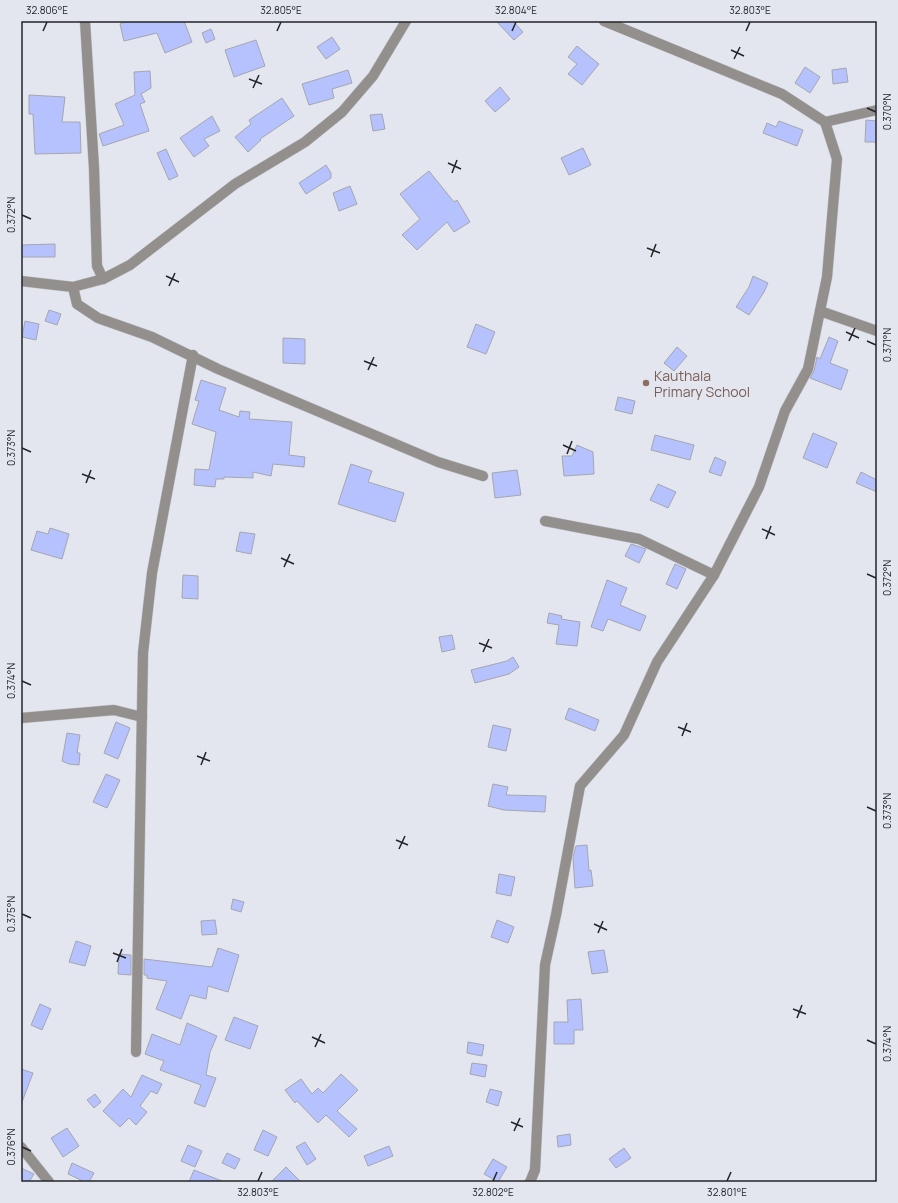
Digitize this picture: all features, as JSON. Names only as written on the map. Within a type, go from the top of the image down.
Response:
[{"type":"street","points":[[85,21],[94,168],[97,266],[103,279]]},
{"type":"street","points":[[21,281],[73,287],[103,279],[130,265],[235,184],[305,142],[342,112],[374,76],[406,21]]},
{"type":"street","points":[[530,1182],[535,1170],[545,964],[556,915],[580,786],[624,735],[657,662],[714,575],[759,487],[785,411],[808,369],[827,277],[837,159],[825,122],[782,94],[604,21]]},
{"type":"street","points":[[825,122],[877,110]]},
{"type":"street","points":[[73,287],[77,304],[98,318],[152,337],[218,369],[438,462],[483,476]]},
{"type":"street","points":[[820,311],[877,331]]},
{"type":"street","points":[[136,1052],[144,653],[152,573],[193,356]]},
{"type":"street","points":[[545,521],[639,539],[714,575]]},
{"type":"street","points":[[21,718],[114,710],[142,717]]},
{"type":"street","points":[[21,1147],[49,1182]]},
{"type":"building","points":[[128,21],[184,21],[192,42],[165,53],[157,33],[124,41],[120,24]]},
{"type":"building","points":[[496,21],[513,21],[523,32],[514,40]]},
{"type":"building","points":[[211,29],[215,39],[206,43],[202,33]]},
{"type":"building","points":[[332,37],[340,49],[326,59],[317,47]]},
{"type":"building","points":[[256,40],[265,66],[234,77],[225,50]]},
{"type":"building","points":[[577,46],[599,64],[582,85],[568,74],[577,64],[568,57]]},
{"type":"building","points":[[805,67],[820,77],[810,93],[795,83]]},
{"type":"building","points":[[846,68],[848,82],[833,84],[832,70]]},
{"type":"building","points":[[348,70],[352,83],[332,89],[334,98],[309,105],[302,84]]},
{"type":"building","points":[[150,71],[151,88],[141,94],[145,102],[140,104],[149,131],[103,146],[99,134],[124,125],[115,104],[135,95],[134,72]]},
{"type":"building","points":[[500,87],[510,99],[495,112],[485,101]]},
{"type":"building","points":[[29,95],[65,97],[62,122],[80,122],[81,153],[35,154],[33,114],[29,114]]},
{"type":"building","points":[[282,98],[294,116],[260,139],[261,140],[248,152],[235,137],[251,124],[249,120]]},
{"type":"building","points":[[382,114],[385,129],[373,131],[370,115]]},
{"type":"building","points":[[212,116],[220,131],[204,139],[209,146],[194,157],[180,138]]},
{"type":"building","points":[[866,120],[877,121],[877,142],[865,142]]},
{"type":"building","points":[[779,121],[803,130],[797,146],[763,133],[767,123],[776,127]]},
{"type":"building","points":[[583,148],[591,165],[569,175],[561,158]]},
{"type":"building","points":[[166,149],[178,176],[169,180],[157,153]]},
{"type":"building","points":[[326,165],[331,173],[331,178],[306,194],[299,183]]},
{"type":"building","points":[[429,171],[454,202],[457,200],[470,222],[454,232],[447,222],[417,250],[402,235],[420,219],[400,194]]},
{"type":"building","points":[[350,186],[357,204],[339,211],[333,193]]},
{"type":"building","points":[[55,244],[55,257],[21,257],[21,245]]},
{"type":"building","points":[[753,276],[768,283],[749,315],[736,307],[749,287]]},
{"type":"building","points":[[49,310],[61,314],[57,325],[45,321]]},
{"type":"building","points":[[25,321],[39,324],[36,340],[22,337]]},
{"type":"building","points":[[476,324],[495,332],[486,354],[467,347]]},
{"type":"building","points":[[829,337],[838,341],[830,363],[848,370],[841,390],[810,378],[814,371],[817,357],[820,359]]},
{"type":"building","points":[[283,338],[305,339],[305,364],[283,363]]},
{"type":"building","points":[[677,347],[687,356],[674,371],[664,363]]},
{"type":"building","points":[[201,380],[226,388],[219,410],[239,417],[240,411],[250,412],[249,419],[292,422],[289,455],[305,457],[304,467],[273,464],[271,476],[253,472],[253,478],[224,477],[224,479],[216,479],[215,487],[194,485],[195,469],[209,470],[216,432],[192,424],[199,401],[195,400]]},
{"type":"building","points":[[618,397],[635,401],[632,414],[615,410]]},
{"type":"building","points":[[813,433],[837,443],[827,468],[803,458]]},
{"type":"building","points":[[655,435],[694,445],[690,460],[651,450]]},
{"type":"building","points":[[577,445],[593,452],[594,474],[564,476],[562,456],[572,456]]},
{"type":"building","points":[[715,457],[726,462],[721,476],[709,472]]},
{"type":"building","points":[[351,464],[372,471],[368,482],[404,493],[395,522],[338,504]]},
{"type":"building","points":[[517,470],[521,495],[495,498],[492,473]]},
{"type":"building","points":[[861,472],[877,480],[877,492],[856,483]]},
{"type":"building","points":[[658,484],[676,492],[668,508],[650,500]]},
{"type":"building","points":[[50,528],[69,534],[62,559],[31,550],[37,531],[48,534]]},
{"type":"building","points":[[240,532],[255,534],[251,554],[236,551]]},
{"type":"building","points":[[631,544],[646,549],[639,563],[625,556]]},
{"type":"building","points":[[675,564],[686,569],[677,589],[666,584]]},
{"type":"building","points":[[183,575],[198,576],[198,599],[182,598]]},
{"type":"building","points":[[607,580],[627,588],[620,605],[646,616],[640,631],[608,619],[603,631],[591,627]]},
{"type":"building","points":[[549,613],[562,616],[561,619],[580,622],[577,646],[556,644],[559,625],[547,623]]},
{"type":"building","points":[[452,635],[455,649],[442,652],[439,637]]},
{"type":"building","points":[[513,657],[519,667],[509,674],[475,683],[471,670],[507,661]]},
{"type":"building","points":[[569,708],[599,720],[595,731],[565,719]]},
{"type":"building","points":[[116,722],[130,728],[118,759],[104,753]]},
{"type":"building","points":[[493,725],[511,729],[506,751],[488,747]]},
{"type":"building","points":[[67,733],[80,735],[77,753],[80,753],[79,765],[69,764],[62,761]]},
{"type":"building","points":[[106,774],[120,780],[107,808],[93,802]]},
{"type":"building","points":[[493,784],[508,787],[506,795],[546,796],[545,812],[504,810],[488,806]]},
{"type":"building","points":[[587,845],[589,871],[591,870],[593,886],[575,888],[573,857],[576,846]]},
{"type":"building","points":[[499,874],[515,877],[511,896],[496,893]]},
{"type":"building","points":[[233,899],[244,902],[241,912],[231,909]]},
{"type":"building","points":[[215,920],[217,934],[202,935],[201,921]]},
{"type":"building","points":[[497,920],[514,927],[508,943],[491,937]]},
{"type":"building","points":[[76,941],[91,946],[85,966],[69,962]]},
{"type":"building","points":[[218,948],[239,955],[228,992],[208,986],[206,999],[190,995],[181,1019],[156,1009],[167,981],[147,978],[147,975],[144,975],[144,959],[212,967]]},
{"type":"building","points":[[604,950],[608,972],[592,974],[588,952]]},
{"type":"building","points":[[119,954],[131,955],[131,975],[118,974]]},
{"type":"building","points":[[581,999],[583,1030],[574,1030],[574,1044],[554,1044],[554,1022],[568,1022],[567,1000]]},
{"type":"building","points":[[40,1004],[51,1009],[42,1030],[31,1025]]},
{"type":"building","points":[[234,1017],[258,1026],[250,1049],[225,1040]]},
{"type":"building","points":[[187,1023],[217,1036],[210,1052],[206,1075],[216,1078],[205,1107],[194,1103],[201,1085],[160,1070],[164,1061],[145,1054],[152,1034],[180,1045]]},
{"type":"building","points":[[468,1042],[484,1045],[482,1056],[467,1053]]},
{"type":"building","points":[[472,1063],[487,1065],[485,1077],[470,1074]]},
{"type":"building","points":[[21,1069],[33,1073],[22,1102],[21,1101]]},
{"type":"building","points":[[341,1074],[358,1090],[337,1111],[357,1129],[349,1137],[326,1115],[318,1123],[297,1101],[295,1103],[285,1090],[301,1079],[312,1094],[318,1088],[323,1093]]},
{"type":"building","points":[[142,1075],[162,1084],[157,1094],[151,1091],[140,1106],[147,1112],[136,1125],[129,1118],[120,1127],[103,1111],[123,1089],[131,1097]]},
{"type":"building","points":[[490,1089],[502,1092],[498,1106],[486,1102]]},
{"type":"building","points":[[95,1094],[101,1102],[94,1108],[87,1100]]},
{"type":"building","points":[[67,1128],[79,1146],[63,1157],[51,1138]]},
{"type":"building","points":[[263,1130],[277,1137],[268,1156],[254,1150]]},
{"type":"building","points":[[570,1134],[571,1145],[558,1147],[557,1136]]},
{"type":"building","points":[[305,1142],[316,1159],[307,1165],[296,1147]]},
{"type":"building","points":[[188,1145],[202,1151],[195,1167],[181,1161]]},
{"type":"building","points":[[389,1146],[393,1156],[368,1166],[364,1156]]},
{"type":"building","points":[[624,1148],[631,1158],[616,1168],[609,1159]]},
{"type":"building","points":[[227,1153],[240,1159],[235,1169],[222,1163]]},
{"type":"building","points":[[493,1159],[507,1167],[498,1182],[484,1174]]},
{"type":"building","points":[[72,1163],[94,1173],[89,1182],[85,1182],[68,1174]]},
{"type":"building","points":[[286,1167],[301,1182],[271,1182]]},
{"type":"building","points":[[21,1168],[34,1174],[29,1182],[21,1182]]},
{"type":"building","points":[[194,1170],[222,1181],[222,1182],[189,1182]]},
{"type":"place","name":"Kauthala Primary School","points":[[646,383]]}]
